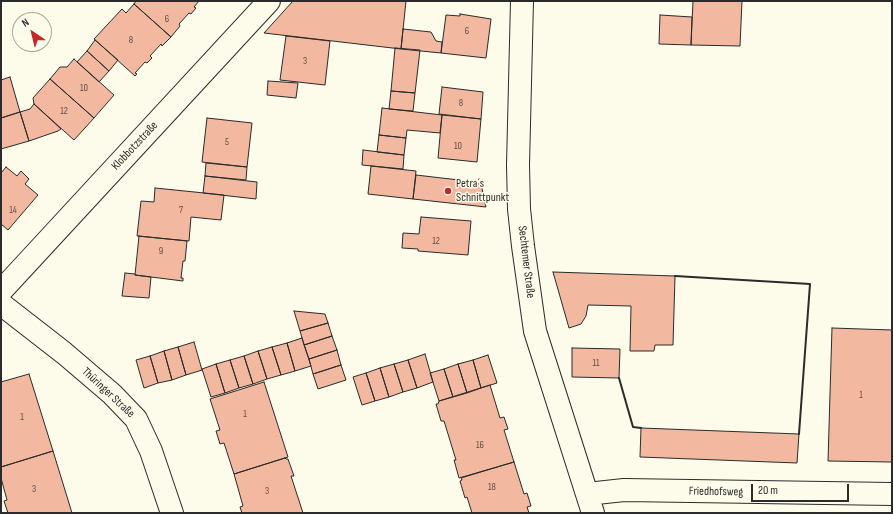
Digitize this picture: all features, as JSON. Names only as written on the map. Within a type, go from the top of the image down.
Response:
[{"type":"street","name":"Klobbotzstraße","points":[[1,291],[269,1]]},
{"type":"street","name":"Sechtemer Straße","points":[[522,1],[518,164],[519,210],[523,246],[535,331],[590,504]]},
{"type":"street","name":"Thüringer Straße","points":[[1,304],[64,353],[112,394],[136,418],[151,451],[172,513]]},
{"type":"street","name":"Friedhofsweg","points":[[590,504],[624,490],[892,494]]},
{"type":"building","points":[[136,1],[199,1],[194,7],[196,8],[179,24],[180,26],[171,37],[134,4]]},
{"type":"building","points":[[293,1],[406,1],[401,49],[264,33]]},
{"type":"building","points":[[693,1],[742,1],[740,46],[691,45]]},
{"type":"building","points":[[134,4],[171,37],[162,46],[161,44],[150,56],[152,58],[147,63],[145,62],[135,73],[137,74],[135,76],[94,39],[122,9],[126,13]]},
{"type":"building","points":[[460,14],[491,19],[486,58],[441,53],[446,15],[460,16]]},
{"type":"building","points":[[660,15],[692,17],[691,45],[659,44]]},
{"type":"building","points":[[403,29],[431,32],[436,41],[442,42],[441,53],[401,49]]},
{"type":"building","points":[[286,36],[330,41],[325,85],[280,80]]},
{"type":"building","points":[[95,40],[118,60],[109,71],[87,51]]},
{"type":"building","points":[[395,48],[420,50],[415,93],[391,91]]},
{"type":"building","points":[[87,51],[109,71],[99,82],[77,62]]},
{"type":"building","points":[[74,59],[114,95],[94,118],[50,79],[60,67],[67,67]]},
{"type":"building","points":[[10,77],[20,112],[1,118],[1,80]]},
{"type":"building","points":[[50,79],[94,118],[74,140],[34,104],[33,98]]},
{"type":"building","points":[[268,81],[298,83],[296,98],[267,95]]},
{"type":"building","points":[[442,87],[483,92],[481,119],[439,114]]},
{"type":"building","points":[[391,91],[415,93],[413,111],[389,109]]},
{"type":"building","points":[[34,104],[61,129],[29,141],[20,112],[30,109]]},
{"type":"building","points":[[382,108],[442,115],[440,133],[407,130],[406,138],[379,135]]},
{"type":"building","points":[[20,112],[29,141],[1,149],[1,118]]},
{"type":"building","points":[[442,115],[481,119],[477,162],[438,158]]},
{"type":"building","points":[[207,118],[252,123],[247,167],[202,162]]},
{"type":"building","points":[[379,135],[406,138],[404,155],[377,152]]},
{"type":"building","points":[[363,150],[404,155],[403,169],[362,165]]},
{"type":"building","points":[[206,163],[247,167],[246,180],[205,176]]},
{"type":"building","points":[[371,166],[416,171],[413,199],[368,194]]},
{"type":"building","points":[[6,167],[17,176],[21,171],[29,179],[25,184],[38,195],[8,230],[1,224],[1,173]]},
{"type":"building","name":"Petra´s Schnittpunkt","points":[[416,175],[481,184],[486,207],[413,199]]},
{"type":"building","points":[[205,176],[257,182],[256,199],[203,193]]},
{"type":"building","points":[[155,188],[224,195],[221,220],[191,217],[189,241],[137,236],[141,201],[154,202]]},
{"type":"building","points":[[421,217],[471,221],[468,255],[418,251],[418,249],[402,248],[403,233],[419,234]]},
{"type":"building","points":[[139,236],[187,241],[185,261],[183,261],[181,278],[183,278],[183,281],[135,275]]},
{"type":"building","points":[[553,272],[675,276],[673,345],[655,345],[654,351],[630,351],[631,306],[588,305],[586,316],[581,324],[569,328]]},
{"type":"building","points":[[125,273],[151,277],[149,298],[122,296]]},
{"type":"building","points":[[294,311],[325,314],[328,323],[300,331]]},
{"type":"building","points":[[328,323],[332,336],[304,345],[300,331]]},
{"type":"building","points":[[832,328],[892,330],[892,462],[828,461]]},
{"type":"building","points":[[332,336],[337,350],[309,359],[304,345]]},
{"type":"building","points":[[302,338],[311,366],[295,371],[287,343]]},
{"type":"building","points":[[194,342],[202,370],[186,375],[178,347]]},
{"type":"building","points":[[287,343],[295,371],[281,375],[272,347]]},
{"type":"building","points":[[178,347],[186,375],[172,380],[164,351]]},
{"type":"building","points":[[272,347],[281,375],[267,379],[258,351]]},
{"type":"building","points":[[572,348],[620,349],[619,378],[572,377]]},
{"type":"building","points":[[337,350],[341,365],[313,374],[309,359]]},
{"type":"building","points":[[164,351],[172,380],[158,383],[150,356]]},
{"type":"building","points":[[258,351],[267,379],[253,384],[244,356]]},
{"type":"building","points":[[425,354],[433,382],[417,388],[408,360]]},
{"type":"building","points":[[488,355],[497,383],[481,388],[473,360]]},
{"type":"building","points":[[150,356],[158,383],[144,388],[136,360]]},
{"type":"building","points":[[244,356],[253,384],[239,388],[230,360]]},
{"type":"building","points":[[230,360],[239,388],[225,393],[216,364]]},
{"type":"building","points":[[408,360],[417,388],[403,392],[394,364]]},
{"type":"building","points":[[473,360],[481,388],[467,393],[458,364]]},
{"type":"building","points":[[216,364],[225,393],[211,397],[202,369]]},
{"type":"building","points":[[394,364],[403,392],[389,397],[380,368]]},
{"type":"building","points":[[458,364],[467,393],[453,397],[444,369]]},
{"type":"building","points":[[341,365],[346,380],[318,389],[313,374]]},
{"type":"building","points":[[380,368],[389,397],[375,401],[366,373]]},
{"type":"building","points":[[444,369],[453,397],[439,401],[430,373]]},
{"type":"building","points":[[366,373],[375,401],[362,405],[353,377]]},
{"type":"building","points":[[29,374],[53,451],[1,467],[1,382]]},
{"type":"building","points":[[264,382],[288,457],[234,474],[224,443],[220,444],[216,431],[220,430],[210,399]]},
{"type":"building","points":[[490,385],[500,418],[504,417],[508,429],[504,430],[514,462],[459,478],[454,460],[456,460],[444,421],[441,421],[436,404],[438,404],[439,401]]},
{"type":"building","points":[[641,428],[799,434],[797,463],[640,457]]},
{"type":"building","points":[[53,451],[72,513],[8,513],[4,501],[7,500],[1,478],[1,467]]},
{"type":"building","points":[[285,458],[288,459],[294,476],[291,476],[303,513],[242,513],[240,507],[243,506],[234,474]]},
{"type":"building","points":[[514,462],[524,494],[527,493],[531,506],[527,507],[529,513],[472,513],[467,497],[465,498],[460,481],[462,480],[461,478]]},
{"type":"wall","points":[[675,276],[810,284],[799,434]]},
{"type":"wall","points":[[619,378],[633,427],[641,428]]},
{"type":"place","name":"Petra´s Schnittpunkt","points":[[448,191]]}]
